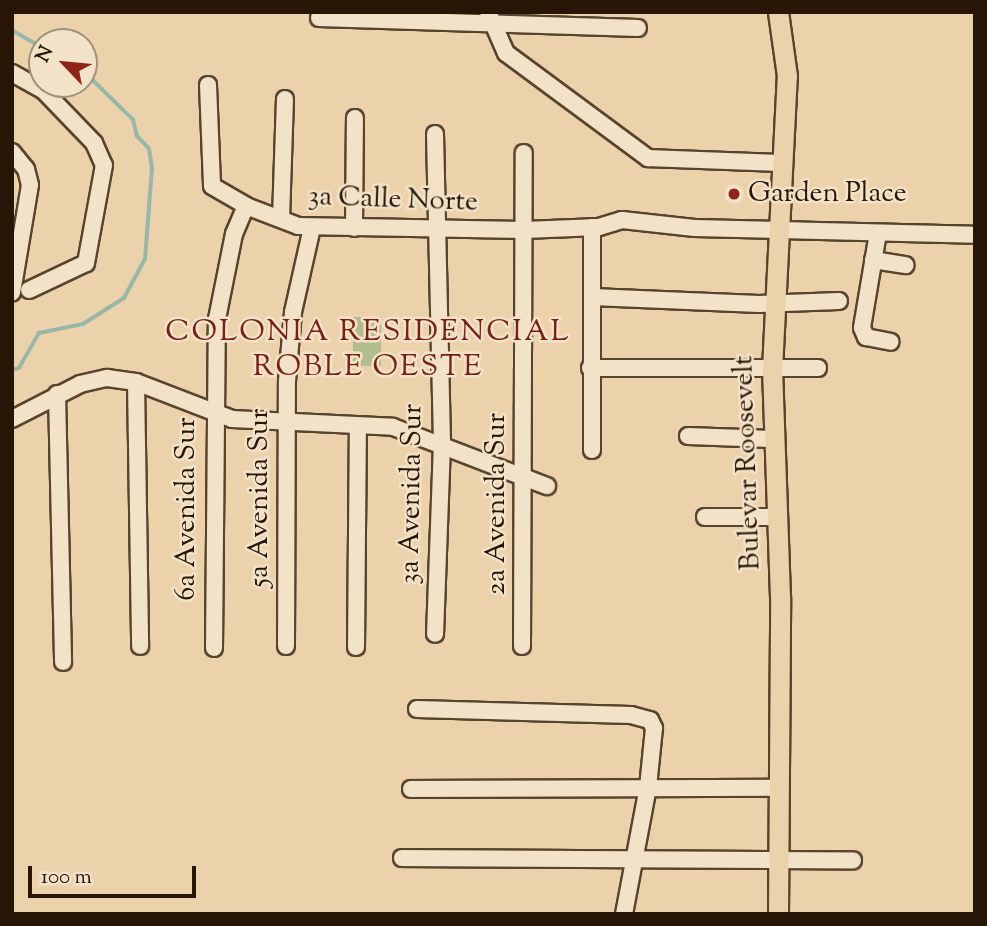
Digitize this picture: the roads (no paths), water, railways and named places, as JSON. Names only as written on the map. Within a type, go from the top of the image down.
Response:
[{"type":"main road","name":"Bulevar Roosevelt","points":[[778,12],[787,76],[776,230],[771,439],[778,517],[778,914]]},
{"type":"street","points":[[319,18],[490,19],[638,28]]},
{"type":"street","points":[[490,19],[506,53],[648,158],[779,163]]},
{"type":"street","points":[[12,73],[43,90],[94,143],[104,165],[86,263],[29,290]]},
{"type":"street","name":"3a Calle Norte","points":[[208,85],[212,186],[246,206],[312,228],[524,230],[595,227],[608,231],[662,226],[975,235]]},
{"type":"street","points":[[281,219],[285,99]]},
{"type":"street","points":[[354,228],[355,118]]},
{"type":"street","name":"3a Avenida Sur","points":[[435,134],[442,444],[435,634]]},
{"type":"street","points":[[12,152],[26,169],[30,185],[12,292]]},
{"type":"street","name":"2a Avenida Sur","points":[[522,646],[525,474],[524,153]]},
{"type":"street","name":"6a Avenida Sur","points":[[214,648],[213,414],[224,276],[246,206]]},
{"type":"street","points":[[592,450],[590,368],[595,227]]},
{"type":"street","name":"5a Avenida Sur","points":[[286,646],[286,424],[293,312],[312,228]]},
{"type":"street","points":[[877,233],[862,328],[866,337],[891,342]]},
{"type":"street","points":[[873,260],[905,265]]},
{"type":"street","points":[[592,297],[775,304],[839,301]]},
{"type":"street","points":[[590,368],[818,368]]},
{"type":"street","points":[[12,419],[57,394],[107,378],[136,382],[213,414],[286,424],[393,427],[525,474],[547,486]]},
{"type":"street","points":[[136,382],[140,646]]},
{"type":"street","points":[[57,394],[63,662]]},
{"type":"street","points":[[356,647],[358,427]]},
{"type":"street","points":[[688,436],[771,439]]},
{"type":"street","points":[[705,517],[778,517]]},
{"type":"street","points":[[417,709],[631,715],[650,720],[654,728],[648,787],[637,857],[624,914]]},
{"type":"street","points":[[411,789],[778,788]]},
{"type":"street","points":[[402,859],[637,857],[853,860]]},
{"type":"waterway","points":[[12,30],[28,39]]},
{"type":"waterway","points":[[12,370],[19,368],[39,333],[83,324],[124,298],[145,259],[152,168],[149,149],[137,136],[133,120],[98,86]]},
{"type":"place","name":"Garden Place","points":[[734,194]]},
{"type":"district","name":"COLONIA RESIDENCIAL ROBLE OESTE","points":[[368,350]]}]
